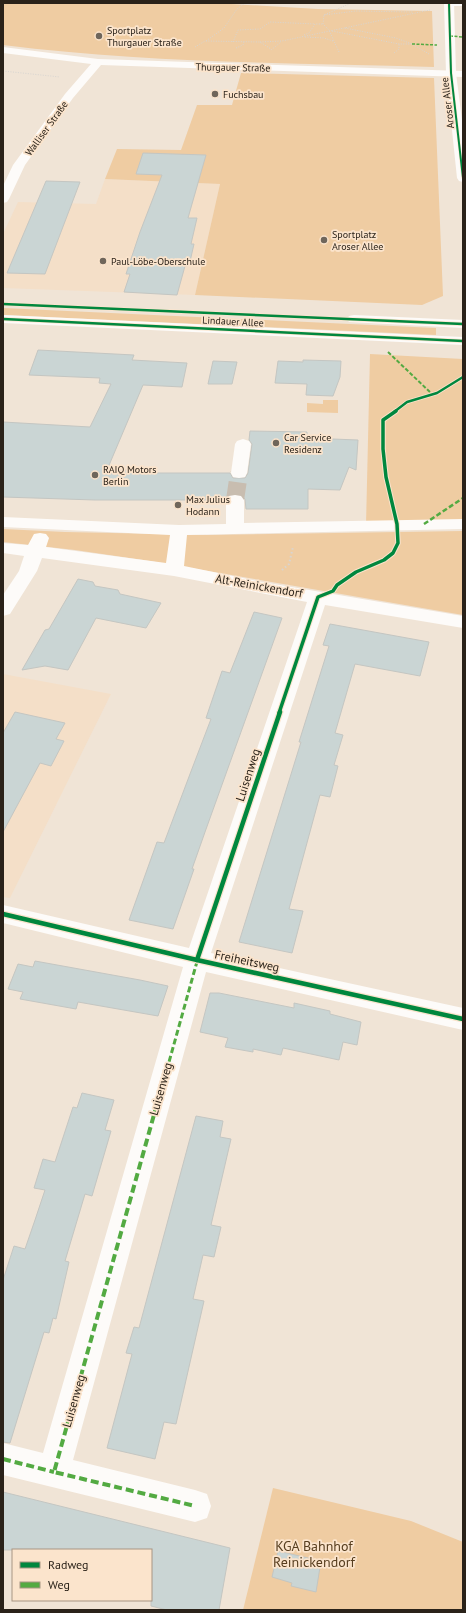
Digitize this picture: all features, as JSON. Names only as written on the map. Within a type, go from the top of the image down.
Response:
[{"type":"street","name":"Aroser Allee","points":[[448,3],[451,73],[463,178]]},
{"type":"street","points":[[454,3],[463,3]]},
{"type":"street","name":"Thurgauer Straße","points":[[3,50],[98,62],[463,74]]},
{"type":"street","name":"Walliser Straße","points":[[3,199],[13,165],[98,62]]},
{"type":"street","name":"Lindauer Allee","points":[[3,304],[463,324]]},
{"type":"street","name":"Lindauer Allee","points":[[3,319],[463,340]]},
{"type":"street","points":[[239,473],[243,444]]},
{"type":"street","points":[[235,500],[236,528]]},
{"type":"street","points":[[3,522],[179,530],[463,524]]},
{"type":"street","points":[[3,610],[28,570],[44,525]]},
{"type":"street","points":[[174,570],[179,530]]},
{"type":"street","name":"Alt-Reinickendorf","points":[[3,548],[174,570],[262,588],[463,622]]},
{"type":"street","name":"Luisenweg","points":[[54,1472],[197,960],[318,597]]},
{"type":"street","name":"Freiheitsweg","points":[[3,914],[197,960],[463,1019]]},
{"type":"street","points":[[3,1459],[195,1506]]},
{"type":"path","points":[[192,48],[221,32],[229,23],[235,12],[245,3]]},
{"type":"path","points":[[324,15],[351,3]]},
{"type":"path","points":[[205,41],[282,41],[436,8]]},
{"type":"path","points":[[324,15],[356,11],[418,12]]},
{"type":"path","points":[[324,15],[324,24],[329,30],[340,53]]},
{"type":"path","points":[[233,42],[238,30],[263,29],[267,27],[270,22],[324,24]]},
{"type":"path","points":[[300,37],[308,33],[315,24]]},
{"type":"path","points":[[344,27],[362,33],[402,39],[432,56]]},
{"type":"path","points":[[329,30],[399,44],[412,44]]},
{"type":"path","points":[[300,37],[324,38],[333,41]]},
{"type":"path","points":[[260,42],[271,50]]},
{"type":"path","points":[[3,71],[66,78]]},
{"type":"path","points":[[262,588],[289,564],[299,527]]},
{"type":"shaded area","name":"Paul-Löbe-Oberschule","points":[[105,179],[220,184],[195,295],[3,288],[3,234],[18,202],[96,204]]},
{"type":"shaded area","points":[[3,674],[111,694],[10,898],[3,897]]},
{"type":"green space","points":[[3,3],[215,3],[318,9],[432,11],[434,67],[164,59],[57,51],[3,45]]},
{"type":"green space","name":"Sportplatz Aroser Allee","points":[[241,73],[434,78],[443,296],[422,305],[195,295],[220,184],[105,179],[117,149],[181,150],[197,105],[232,105]]},
{"type":"green space","points":[[3,308],[436,328],[436,335],[3,315]]},
{"type":"green space","points":[[370,354],[463,359],[463,524],[366,525]]},
{"type":"green space","points":[[323,400],[338,400],[338,413],[307,412],[307,403],[323,404]]},
{"type":"green space","points":[[3,529],[207,535],[463,531],[463,615],[150,561],[75,550],[3,542]]},
{"type":"green space","name":"KGA Bahnhof Reinickendorf","points":[[273,1488],[411,1521],[463,1542],[463,1610],[243,1610]]},
{"type":"building","points":[[143,153],[206,155],[188,218],[197,218],[191,244],[194,244],[189,266],[185,266],[177,295],[124,292],[130,274],[126,274],[162,175],[136,174]]},
{"type":"building","points":[[46,181],[80,182],[45,274],[7,273]]},
{"type":"building","points":[[38,350],[134,355],[132,360],[187,363],[182,387],[143,385],[107,470],[143,470],[143,473],[230,473],[233,478],[245,478],[248,473],[252,444],[249,440],[250,431],[307,432],[307,438],[358,440],[356,470],[349,467],[340,490],[308,489],[308,509],[246,509],[245,499],[241,495],[235,494],[228,495],[224,500],[95,500],[3,497],[3,422],[90,427],[111,384],[99,383],[100,378],[29,375]]},
{"type":"building","points":[[303,360],[341,361],[340,377],[333,396],[306,395],[307,384],[275,383],[278,361],[303,362]]},
{"type":"building","points":[[213,361],[237,362],[232,384],[208,384]]},
{"type":"building","points":[[78,579],[93,582],[95,586],[118,590],[120,594],[161,603],[146,628],[96,618],[68,670],[45,666],[22,670],[45,630],[49,629]]},
{"type":"building","points":[[254,612],[282,618],[192,869],[194,869],[173,929],[129,920],[157,842],[164,843],[211,719],[206,718],[222,671],[230,673]]},
{"type":"building","points":[[330,624],[429,642],[420,676],[355,664],[335,733],[343,735],[334,765],[338,766],[330,797],[320,795],[289,909],[303,911],[292,953],[239,942],[329,646],[323,645]]},
{"type":"building","points":[[15,712],[65,723],[56,739],[64,741],[51,766],[40,763],[3,832],[3,733]]},
{"type":"building","points":[[35,961],[168,986],[158,1016],[78,1002],[76,1009],[20,999],[23,992],[8,989],[18,964],[33,967]]},
{"type":"building","points":[[210,993],[219,993],[294,1008],[294,1003],[330,1011],[330,1014],[361,1022],[357,1045],[343,1042],[339,1060],[283,1048],[281,1055],[253,1049],[253,1052],[225,1047],[228,1038],[200,1032]]},
{"type":"building","points":[[82,1093],[114,1100],[105,1130],[111,1131],[92,1196],[85,1194],[65,1261],[69,1262],[56,1319],[53,1318],[49,1333],[44,1332],[10,1443],[3,1442],[3,1280],[14,1246],[25,1249],[45,1190],[34,1188],[43,1159],[55,1162],[73,1107],[77,1108]]},
{"type":"building","points":[[196,1116],[223,1121],[220,1137],[231,1139],[211,1225],[221,1227],[214,1257],[203,1255],[193,1299],[204,1301],[176,1424],[164,1422],[155,1459],[107,1448],[132,1354],[126,1353],[134,1327],[139,1328]]},
{"type":"building","points":[[3,1492],[230,1548],[219,1610],[167,1610],[151,1606],[152,1549],[3,1550]]},
{"type":"building","points":[[278,1551],[321,1561],[316,1592],[291,1586],[292,1583],[272,1577]]},
{"type":"tunnel","points":[[235,500],[239,473]]},
{"type":"marked path","points":[[450,36],[463,37]]},
{"type":"marked path","points":[[412,44],[437,45]]},
{"type":"marked path","points":[[388,352],[432,394]]},
{"type":"marked path","points":[[424,524],[463,498]]},
{"type":"marked path","points":[[195,1506],[54,1472],[198,958]]},
{"type":"marked path","points":[[3,1459],[54,1472]]},
{"type":"cycle path","points":[[449,3],[451,73],[463,178]]},
{"type":"cycle path","points":[[3,304],[463,324]]},
{"type":"cycle path","points":[[3,319],[463,341]]},
{"type":"cycle path","points":[[197,960],[318,597],[333,591],[337,585],[356,572],[384,560],[393,553],[398,543],[397,524],[386,477],[383,449],[383,420],[407,402],[437,393],[463,377]]},
{"type":"cycle path","points":[[3,914],[197,960],[463,1019]]},
{"type":"place","name":"Sportplatz Thurgauer Straße","points":[[99,36]]},
{"type":"place","name":"Fuchsbau","points":[[215,94]]},
{"type":"place","name":"Sportplatz Aroser Allee","points":[[324,240]]},
{"type":"place","name":"Paul-Löbe-Oberschule","points":[[103,261]]},
{"type":"place","name":"Car Service Residenz","points":[[276,443]]},
{"type":"place","name":"RAIQ Motors Berlin","points":[[95,475]]},
{"type":"place","name":"Max Julius Hodann","points":[[178,505]]}]
